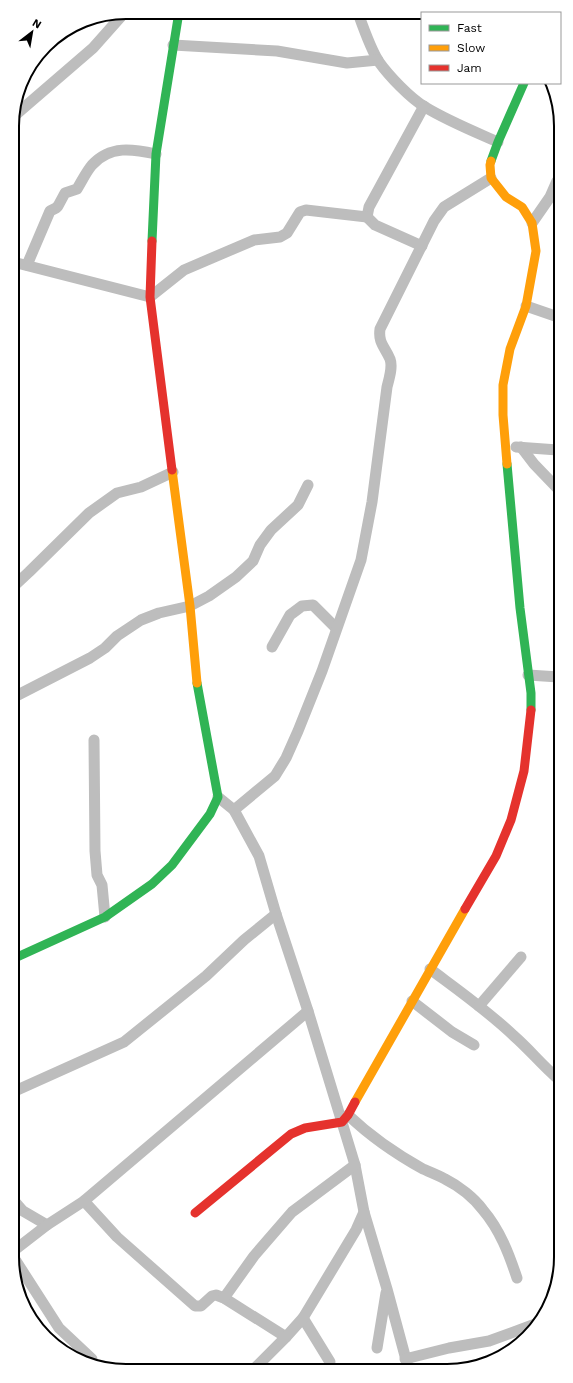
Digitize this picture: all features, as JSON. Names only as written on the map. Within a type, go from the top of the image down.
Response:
[{"type":"street","points":[[20,111],[93,48],[119,19]]},
{"type":"street","points":[[19,956],[105,917],[152,884],[172,865],[210,814],[218,797],[197,688],[190,606],[150,297],[156,154],[178,19]]},
{"type":"street","points":[[360,19],[378,60],[403,88],[424,106],[468,129],[498,142]]},
{"type":"street","points":[[173,45],[277,51],[347,63],[378,60]]},
{"type":"street","points":[[195,1213],[292,1134],[305,1128],[345,1118],[496,856],[511,820],[524,771],[532,717],[531,693],[520,608],[503,415],[503,385],[510,348],[526,306],[536,251],[532,223],[522,207],[506,197],[491,178],[490,165],[498,142],[524,84]]},
{"type":"street","points":[[367,217],[369,207],[424,106]]},
{"type":"street","points":[[27,265],[50,211],[56,208],[65,193],[77,189],[96,161],[111,151],[123,149],[156,154]]},
{"type":"street","points":[[234,810],[275,776],[286,758],[322,671],[361,560],[372,502],[387,387],[391,371],[391,360],[379,338],[380,329],[434,220],[444,207],[491,178]]},
{"type":"street","points":[[532,223],[554,197]]},
{"type":"street","points":[[150,297],[184,270],[254,240],[280,237],[287,233],[300,212],[306,210],[367,217],[374,226],[422,246]]},
{"type":"street","points":[[19,263],[150,297]]},
{"type":"street","points":[[526,306],[554,316]]},
{"type":"street","points":[[506,446],[554,450]]},
{"type":"street","points":[[520,447],[554,485]]},
{"type":"street","points":[[19,581],[89,513],[117,494],[141,487],[173,472]]},
{"type":"street","points":[[19,694],[90,658],[141,620],[159,613],[190,606],[209,596],[236,577],[253,561],[271,530],[298,505],[308,485]]},
{"type":"street","points":[[272,647],[290,615],[302,606],[313,605],[336,628]]},
{"type":"street","points":[[528,675],[554,677]]},
{"type":"street","points":[[94,740],[95,851],[97,875],[102,885],[105,917]]},
{"type":"street","points":[[218,797],[234,810],[259,856],[276,914],[345,1118],[364,1212],[387,1289],[406,1363],[449,1348],[489,1341],[528,1327]]},
{"type":"street","points":[[19,1089],[124,1042],[206,976],[244,940],[276,914]]},
{"type":"street","points":[[479,1006],[521,957]]},
{"type":"street","points":[[430,969],[479,1006],[514,1036],[554,1075]]},
{"type":"street","points":[[412,1001],[437,1021],[474,1045]]},
{"type":"street","points":[[19,1247],[47,1225],[84,1201],[308,1011]]},
{"type":"street","points":[[345,1118],[424,1169],[446,1179],[478,1204],[506,1245],[517,1278]]},
{"type":"street","points":[[224,1298],[254,1256],[292,1212],[355,1164]]},
{"type":"street","points":[[84,1201],[117,1237],[195,1306],[201,1306],[212,1296],[216,1295],[224,1298],[286,1337]]},
{"type":"street","points":[[19,1207],[23,1211],[47,1225]]},
{"type":"street","points":[[259,1364],[303,1318],[356,1230],[364,1212]]},
{"type":"street","points":[[20,1268],[59,1328],[90,1357]]},
{"type":"street","points":[[377,1348],[387,1289]]},
{"type":"street","points":[[303,1318],[330,1362]]},
{"type":"traffic: fast","points":[[152,241],[156,154],[178,19]]},
{"type":"traffic: fast","points":[[491,161],[524,84]]},
{"type":"traffic: fast","points":[[507,464],[520,608],[531,693],[531,710]]},
{"type":"traffic: fast","points":[[19,956],[105,917],[152,884],[172,865],[210,814],[218,797],[197,683]]},
{"type":"traffic: slow","points":[[491,161],[491,178],[506,197],[522,207],[532,223],[536,251],[526,306],[510,349],[503,385],[503,415],[507,464]]},
{"type":"traffic: slow","points":[[172,470],[190,606],[197,683]]},
{"type":"traffic: slow","points":[[355,1102],[465,909]]},
{"type":"traffic: jam","points":[[152,241],[150,297],[172,470]]},
{"type":"traffic: jam","points":[[465,909],[496,856],[511,820],[524,771],[531,710]]},
{"type":"traffic: jam","points":[[195,1213],[291,1134],[305,1128],[342,1122],[348,1115],[355,1102]]}]
